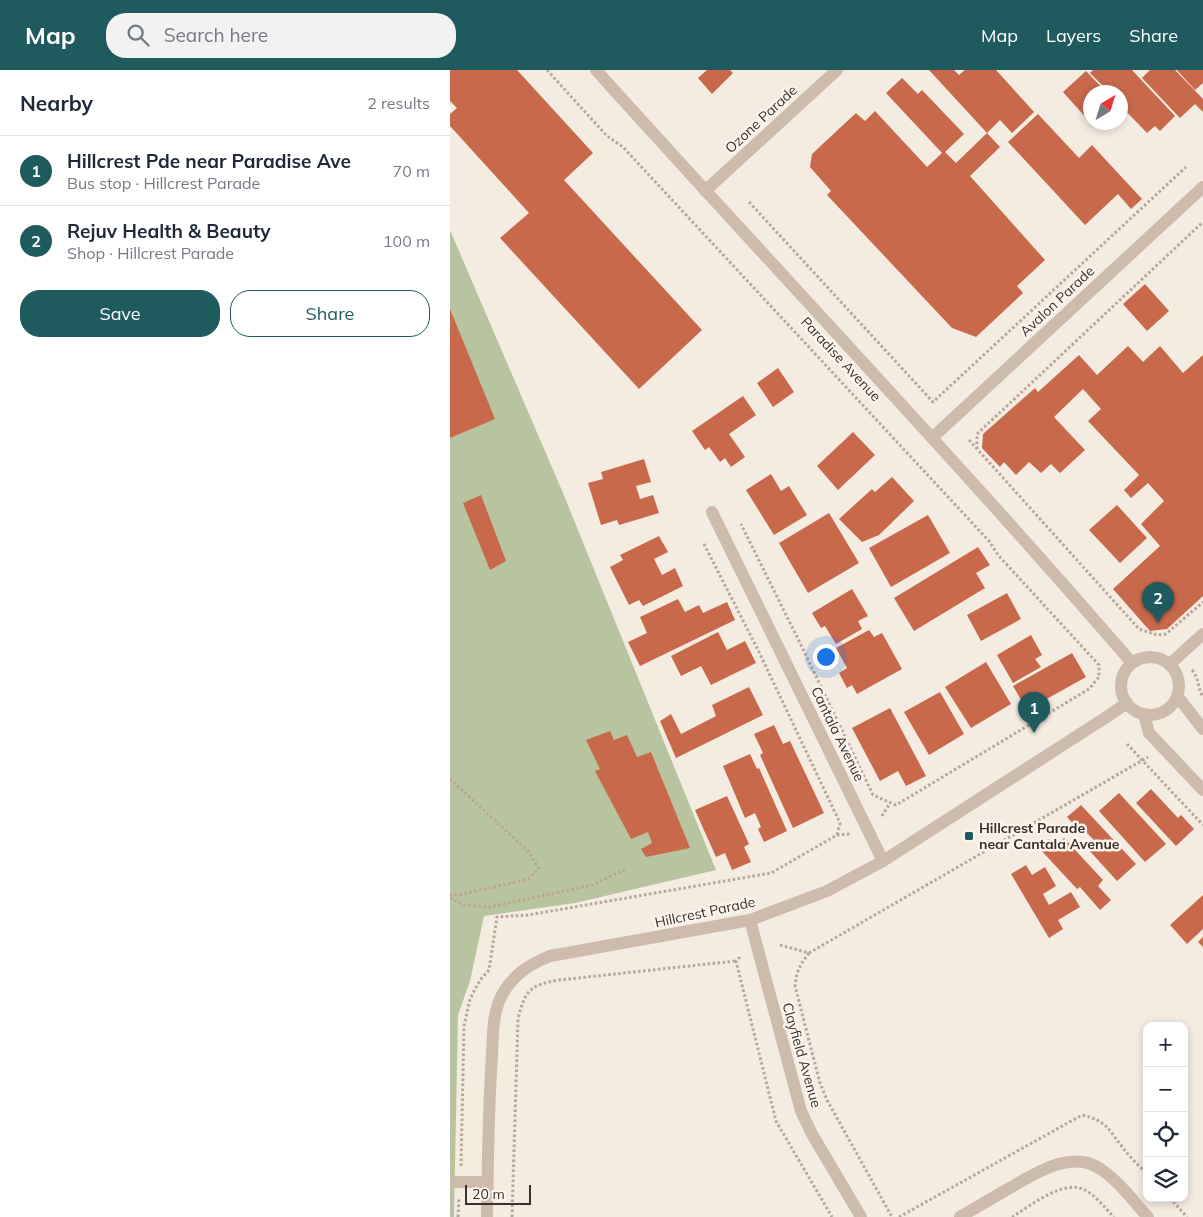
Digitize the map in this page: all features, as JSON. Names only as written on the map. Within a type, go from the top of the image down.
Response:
[{"type":"street","name":"Paradise Avenue","points":[[596,70],[932,438],[1132,663]]},
{"type":"street","name":"Ozone Parade","points":[[705,191],[837,70]]},
{"type":"street","name":"Avalon Parade","points":[[932,438],[1203,187]]},
{"type":"street","name":"Cantala Avenue","points":[[712,512],[884,861]]},
{"type":"street","points":[[1170,664],[1203,634]]},
{"type":"street","points":[[1147,657],[1163,660],[1170,664],[1179,679],[1179,688],[1178,697],[1167,710],[1152,715],[1144,714],[1131,708],[1127,703],[1123,695],[1122,678],[1132,663],[1147,657]]},
{"type":"street","points":[[1178,697],[1203,730]]},
{"type":"street","name":"Hillcrest Parade","points":[[487,1217],[490,1079],[494,1014],[502,993],[531,963],[550,956],[750,920],[827,891],[884,861],[1127,703]]},
{"type":"street","points":[[1144,714],[1149,733],[1203,790]]},
{"type":"street","name":"Clayfield Avenue","points":[[750,920],[801,1111],[812,1134],[861,1217]]},
{"type":"street","points":[[960,1217],[1043,1169],[1066,1163],[1084,1162],[1098,1167],[1112,1179],[1148,1217]]},
{"type":"street","points":[[450,1182],[488,1182]]},
{"type":"path","name":"Paradise Avenue","points":[[547,70],[607,136],[623,147],[989,541],[998,555],[1099,665],[1099,677],[1090,689],[896,805],[890,803]]},
{"type":"path","name":"Avalon Parade","points":[[749,202],[933,402],[1186,167]]},
{"type":"path","points":[[977,450],[977,434],[1203,222]]},
{"type":"path","points":[[969,440],[1139,630],[1160,635],[1166,634],[1203,602]]},
{"type":"path","name":"Cantala Avenue","points":[[741,524],[872,795],[890,803]]},
{"type":"path","points":[[704,544],[759,652],[840,823],[837,835],[852,833]]},
{"type":"path","points":[[1160,635],[1165,639]]},
{"type":"path","points":[[1192,670],[1198,677],[1199,690],[1203,697]]},
{"type":"path","points":[[1127,744],[1203,825]]},
{"type":"path","points":[[780,945],[809,952],[1142,761]]},
{"type":"path","points":[[450,779],[529,852],[539,869],[528,879],[450,896]]},
{"type":"path","points":[[882,816],[890,803]]},
{"type":"path","points":[[450,896],[464,905],[490,907],[592,885],[626,869]]},
{"type":"path","name":"Clayfield Avenue","points":[[809,952],[800,964],[795,986],[820,1083],[826,1100],[892,1217]]},
{"type":"path","points":[[512,1217],[518,1019],[521,1006],[530,991],[540,983],[736,961],[740,957]]},
{"type":"path","points":[[736,961],[776,1121],[832,1217]]},
{"type":"path","points":[[1012,1217],[1060,1189],[1073,1186],[1086,1190],[1114,1217]]},
{"type":"path","points":[[899,1217],[937,1196]]},
{"type":"path","points":[[1174,1202],[1187,1217]]},
{"type":"green space","points":[[450,230],[563,493],[716,870],[575,903],[484,916],[470,981],[458,1015],[454,1217],[450,1217]]},
{"type":"building","points":[[450,70],[517,70],[593,153],[564,180],[702,330],[639,389],[500,238],[529,213],[450,126],[450,114],[457,108],[450,101]]},
{"type":"building","points":[[707,70],[730,70],[733,73],[712,94],[698,78]]},
{"type":"building","points":[[929,70],[954,70],[959,75],[965,70],[996,70],[1034,112],[1012,133],[1000,120],[987,133]]},
{"type":"building","points":[[1093,70],[1132,70],[1175,116],[1160,131],[1155,126],[1147,133],[1128,113],[1128,85],[1102,85],[1090,73]]},
{"type":"building","points":[[1150,70],[1175,70],[1203,99],[1203,112],[1195,104],[1180,118],[1142,78]]},
{"type":"building","points":[[1177,70],[1203,70],[1203,83],[1195,90]]},
{"type":"building","points":[[1086,71],[1099,85],[1083,85],[1083,114],[1063,92]]},
{"type":"building","points":[[902,78],[918,94],[922,90],[964,134],[945,152],[956,163],[987,133],[1000,147],[970,176],[1045,260],[1017,286],[1023,293],[976,337],[952,328],[827,195],[831,191],[810,167],[812,154],[856,113],[865,121],[875,111],[927,167],[942,153],[886,93]]},
{"type":"building","points":[[1038,114],[1079,158],[1092,145],[1142,199],[1131,209],[1118,194],[1085,225],[1008,142]]},
{"type":"building","points":[[1145,284],[1169,311],[1147,331],[1123,304]]},
{"type":"building","points":[[450,309],[495,419],[450,438]]},
{"type":"building","points":[[1128,346],[1143,362],[1160,346],[1183,373],[1203,355],[1203,596],[1167,629],[1150,631],[1113,589],[1160,546],[1141,524],[1164,501],[1148,483],[1131,498],[1124,490],[1139,475],[1088,421],[1101,409],[1083,389],[1054,417],[1085,450],[1060,473],[1051,464],[1041,473],[1029,462],[1016,475],[1004,462],[1000,467],[982,448],[983,434],[1035,388],[1038,392],[1079,355],[1097,375]]},
{"type":"building","points":[[778,368],[794,392],[773,407],[757,383]]},
{"type":"building","points":[[743,396],[756,415],[729,434],[745,457],[731,467],[725,458],[720,462],[709,447],[705,450],[692,431]]},
{"type":"building","points":[[853,432],[875,455],[838,490],[817,466]]},
{"type":"building","points":[[644,459],[651,482],[636,486],[640,499],[653,495],[659,513],[619,525],[617,520],[601,525],[588,483],[603,479],[601,472]]},
{"type":"building","points":[[771,474],[781,491],[789,486],[807,515],[774,535],[746,490]]},
{"type":"building","points":[[892,477],[914,501],[879,535],[862,542],[839,519],[872,489],[875,492]]},
{"type":"building","points":[[481,495],[506,561],[490,570],[463,503]]},
{"type":"building","points":[[1117,505],[1147,538],[1120,563],[1089,530]]},
{"type":"building","points":[[829,513],[859,563],[808,593],[779,543]]},
{"type":"building","points":[[928,515],[950,553],[891,587],[869,548]]},
{"type":"building","points":[[659,536],[668,552],[654,559],[662,575],[675,568],[683,586],[643,606],[639,600],[629,605],[610,567],[623,560],[620,555]]},
{"type":"building","points":[[978,547],[990,565],[976,573],[985,588],[914,631],[894,598]]},
{"type":"building","points":[[852,589],[868,616],[858,621],[862,629],[836,644],[825,626],[821,628],[812,613]]},
{"type":"building","points":[[1007,593],[1021,619],[981,641],[967,615]]},
{"type":"building","points":[[678,599],[685,612],[699,605],[703,613],[727,602],[735,620],[640,666],[628,642],[647,633],[640,617]]},
{"type":"building","points":[[869,630],[874,637],[882,633],[902,669],[857,694],[852,685],[847,688],[839,673],[847,668],[836,648]]},
{"type":"building","points":[[718,632],[727,650],[745,641],[756,663],[711,685],[701,666],[681,676],[671,656]]},
{"type":"building","points":[[1031,635],[1042,655],[1035,659],[1041,667],[1013,683],[997,655]]},
{"type":"building","points":[[1072,653],[1086,677],[1027,710],[1013,686]]},
{"type":"building","points":[[986,662],[1011,704],[971,728],[945,687]]},
{"type":"building","points":[[749,687],[763,715],[676,758],[660,721],[671,714],[681,734],[716,716],[712,705]]},
{"type":"building","points":[[940,692],[964,734],[929,755],[904,712]]},
{"type":"building","points":[[890,708],[926,776],[906,786],[898,771],[880,781],[852,728]]},
{"type":"building","points":[[774,725],[783,744],[790,741],[824,813],[793,828],[760,755],[763,753],[754,734]]},
{"type":"building","points":[[610,731],[614,740],[627,735],[637,757],[651,752],[690,848],[646,857],[641,849],[652,843],[648,832],[631,839],[595,771],[600,769],[586,740]]},
{"type":"building","points":[[750,754],[757,769],[759,768],[787,831],[764,842],[758,829],[761,827],[755,813],[745,818],[723,766]]},
{"type":"building","points":[[1151,789],[1178,818],[1181,815],[1194,829],[1176,846],[1136,803]]},
{"type":"building","points":[[1119,793],[1166,844],[1145,862],[1099,811]]},
{"type":"building","points":[[727,796],[749,844],[744,847],[751,862],[732,870],[725,853],[716,857],[695,810]]},
{"type":"building","points":[[1081,805],[1136,864],[1117,881],[1087,848],[1095,841],[1081,827],[1078,829],[1067,817]]},
{"type":"building","points":[[1064,838],[1103,880],[1098,886],[1111,900],[1100,910],[1080,887],[1077,889],[1039,848],[1049,839],[1055,846]]},
{"type":"building","points":[[1026,865],[1032,875],[1045,867],[1056,886],[1043,894],[1049,905],[1071,892],[1080,907],[1058,920],[1063,929],[1049,938],[1011,874]]},
{"type":"building","points":[[1203,895],[1203,929],[1187,944],[1170,925]]},
{"type":"building","points":[[1203,937],[1203,947],[1198,942]]},
{"type":"place","name":"Rejuv Health & Beauty","points":[[1158,623]]},
{"type":"place","name":"Hillcrest Pde near Paradise Ave","points":[[1034,733]]},
{"type":"place","name":"Hillcrest Parade near Cantala Avenue","points":[[969,836]]}]
